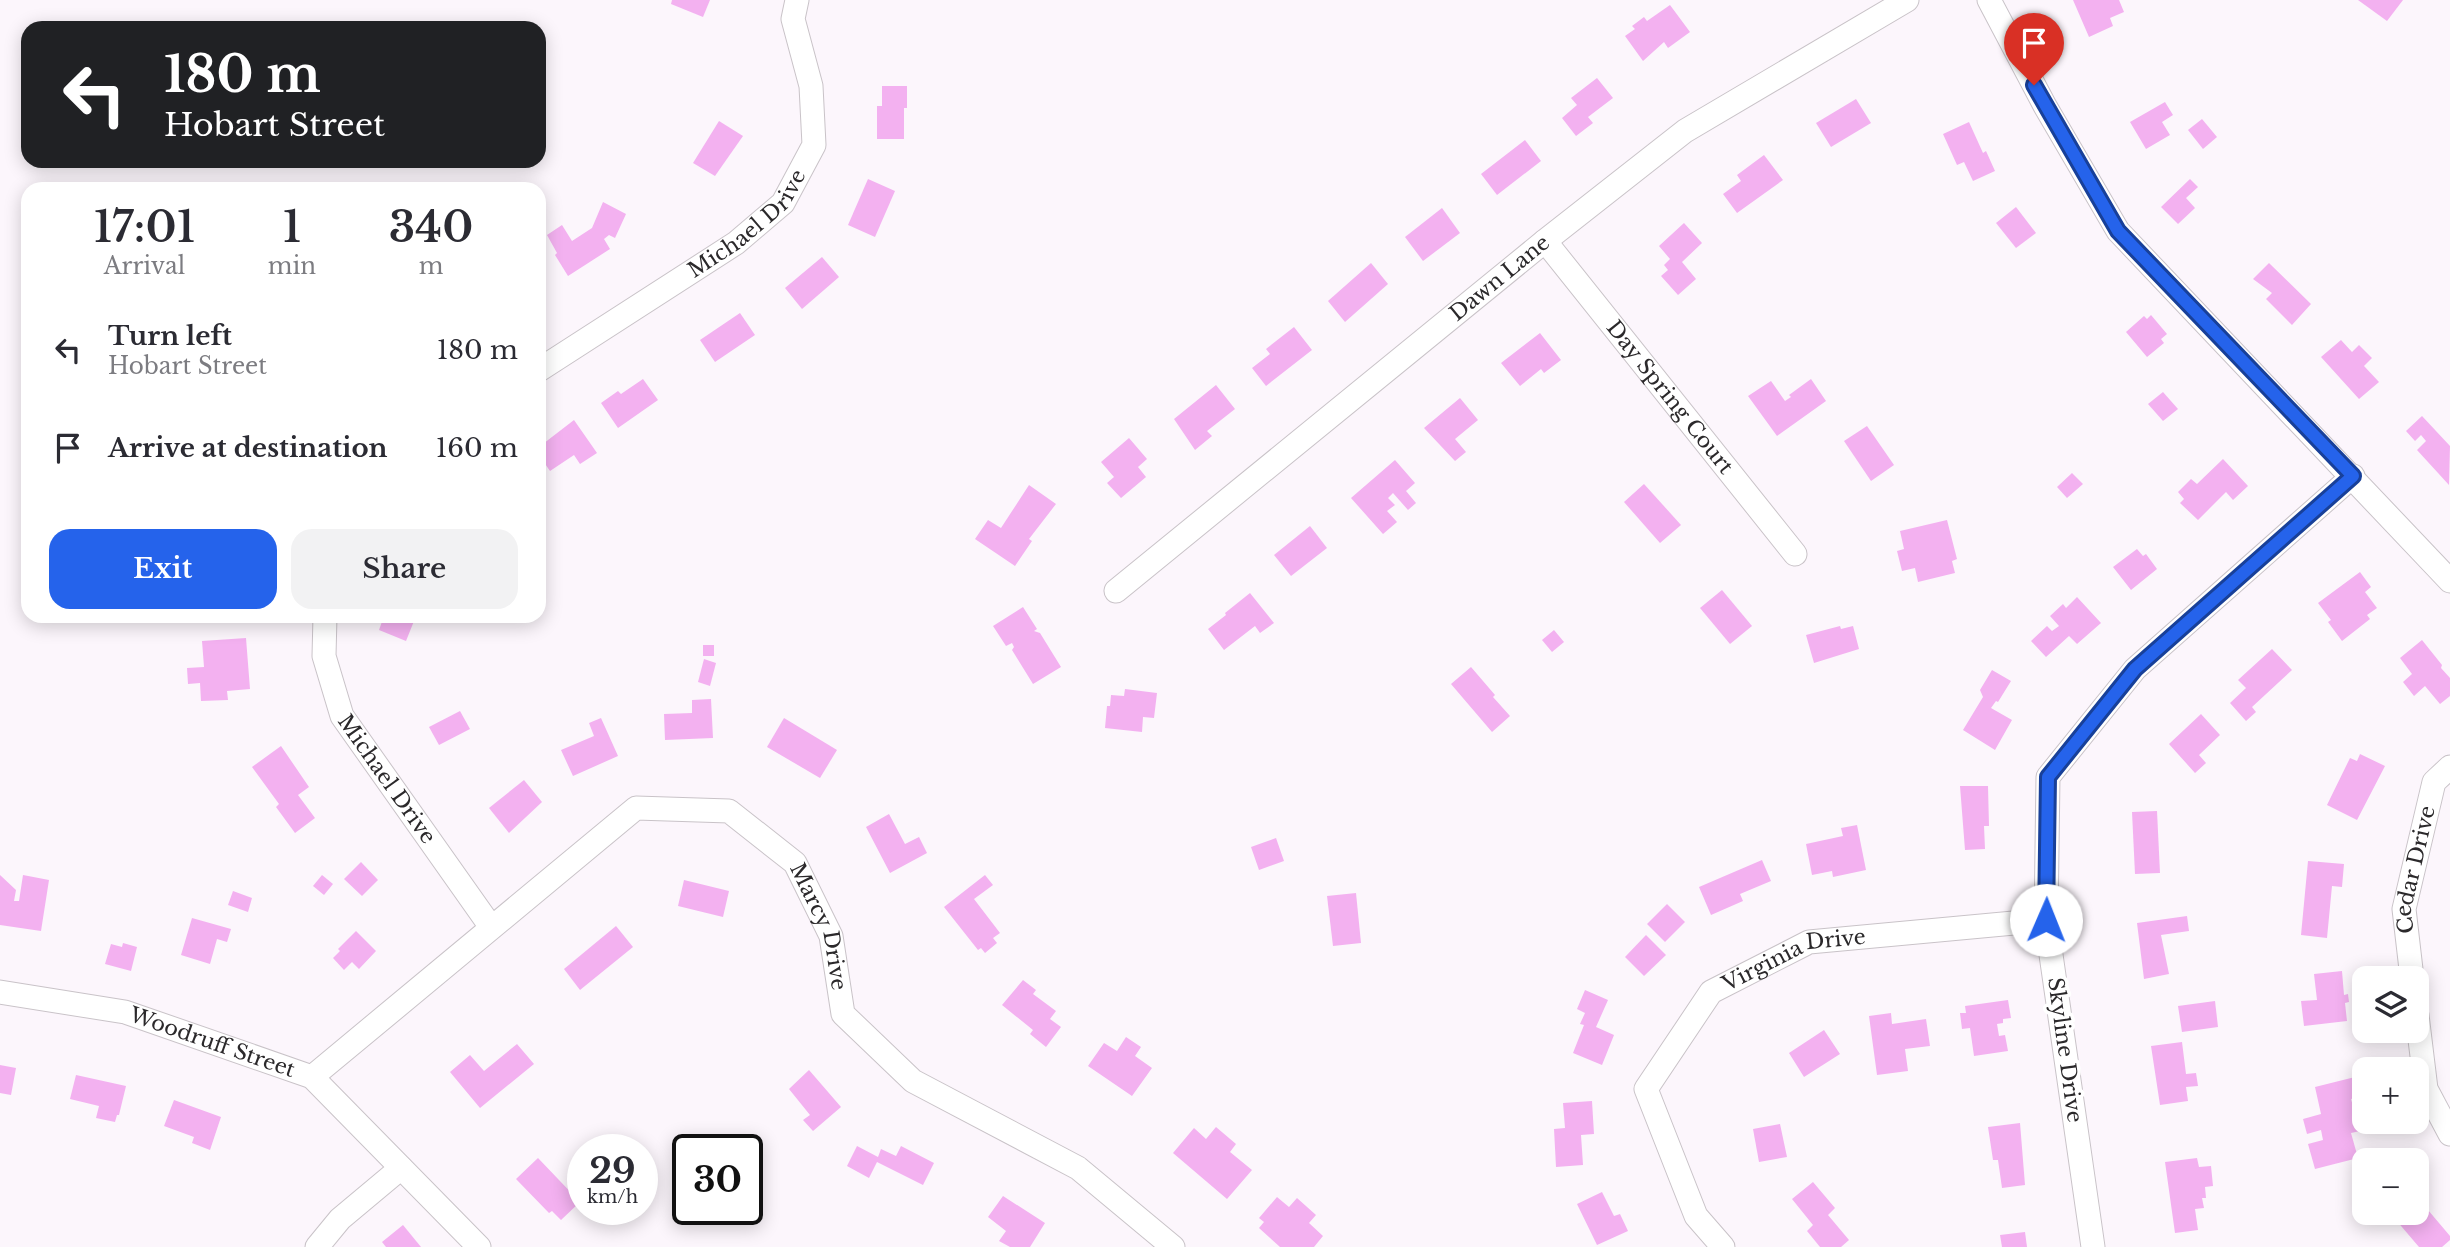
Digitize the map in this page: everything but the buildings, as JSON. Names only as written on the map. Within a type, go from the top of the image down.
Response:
[{"type":"street","name":"Michael Drive","points":[[546,365],[736,243],[783,203],[814,145],[811,86],[793,19],[797,0]]},
{"type":"street","name":"Dawn Lane","points":[[1116,591],[1545,241],[1685,131],[1907,0]]},
{"type":"street","points":[[1989,0],[2045,106],[2118,231],[2450,581]]},
{"type":"street","name":"Day Spring Court","points":[[1545,241],[1795,554]]},
{"type":"street","name":"Skyline Drive","points":[[2093,1247],[2046,920],[2048,777],[2135,669],[2353,476]]},
{"type":"street","name":"Michael Drive","points":[[324,623],[324,656],[342,716],[491,927]]},
{"type":"street","name":"Cedar Drive","points":[[2411,966],[2404,909],[2434,782],[2450,767]]},
{"type":"street","name":"Marcy Drive","points":[[312,1077],[636,808],[729,811],[795,863],[831,936],[843,1014],[914,1081],[1078,1168],[1173,1247]]},
{"type":"street","name":"Virginia Drive","points":[[1723,1247],[1696,1216],[1646,1089],[1711,992],[1809,942],[2046,920]]},
{"type":"street","name":"Woodruff Street","points":[[0,992],[125,1012],[312,1077],[479,1247]]},
{"type":"street","points":[[2420,1043],[2426,1089],[2450,1134]]},
{"type":"street","points":[[317,1247],[340,1219],[401,1168]]},
{"type":"route","points":[[2034,85],[2118,231],[2353,476],[2135,669],[2048,777],[2046,920]]}]
